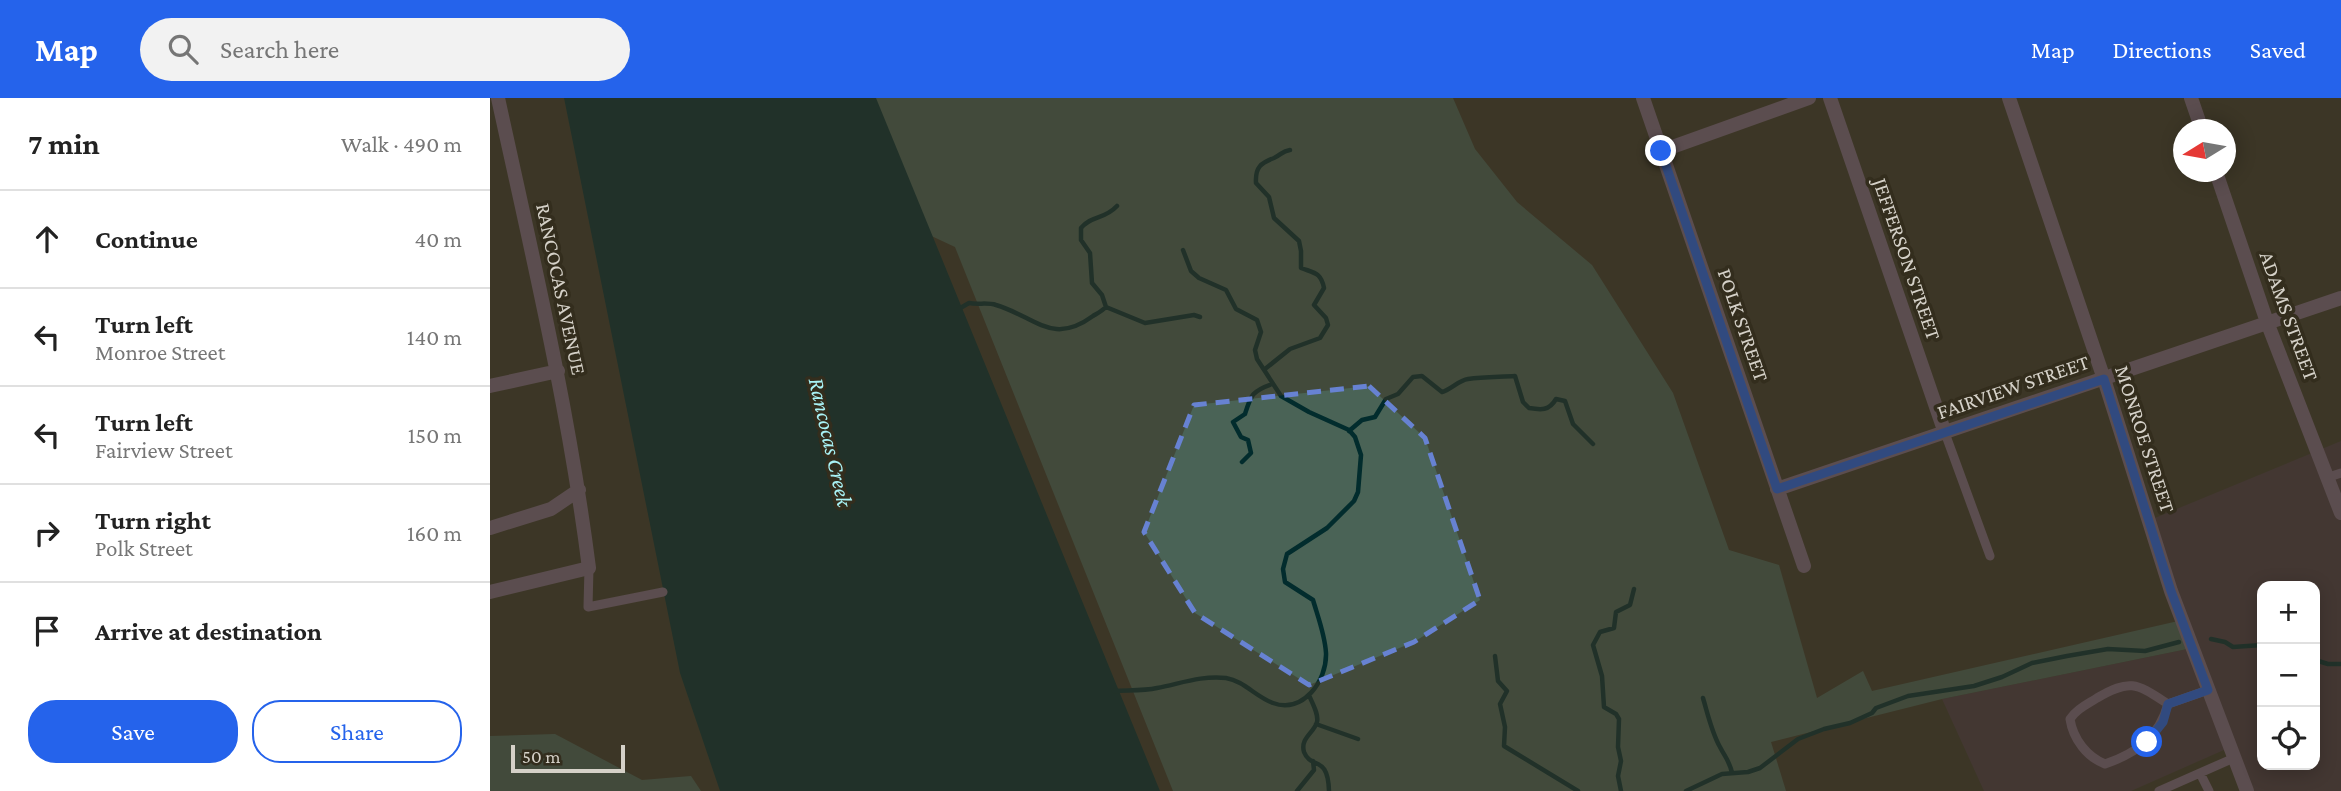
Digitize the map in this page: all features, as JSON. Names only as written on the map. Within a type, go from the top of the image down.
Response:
[{"type":"street","name":"RANCOCAS AVENUE","points":[[498,98],[558,372],[579,490],[589,568]]},
{"type":"street","name":"POLK STREET","points":[[1643,98],[1804,566]]},
{"type":"street","points":[[1661,151],[1809,98]]},
{"type":"street","name":"JEFFERSON STREET","points":[[1830,98],[1945,433]]},
{"type":"street","name":"MONROE STREET","points":[[2008,98],[2104,379],[2171,591],[2247,791]]},
{"type":"street","points":[[2191,98],[2198,119]]},
{"type":"street","name":"ADAMS STREET","points":[[2219,182],[2267,322],[2335,475],[2341,513]]},
{"type":"street","name":"FAIRVIEW STREET","points":[[1777,489],[2341,298]]},
{"type":"street","points":[[490,386],[558,372]]},
{"type":"street","points":[[490,528],[551,509],[579,490]]},
{"type":"street","points":[[490,592],[589,568]]},
{"type":"lane","points":[[1945,433],[1990,556]]},
{"type":"lane","points":[[589,568],[588,607],[663,592]]},
{"type":"lane","points":[[2128,685],[2143,688],[2168,704],[2163,722],[2147,742],[2120,759],[2105,764],[2092,758],[2072,730],[2070,719],[2077,710],[2113,689],[2128,685]]},
{"type":"lane","points":[[2168,704],[2208,690]]},
{"type":"lane","points":[[2159,791],[2234,758]]},
{"type":"lane","points":[[2200,773],[2209,791]]},
{"type":"highlighted area","points":[[1369,386],[1425,438],[1480,600],[1414,642],[1309,685],[1195,613],[1144,532],[1194,405]]},
{"type":"shaded area","points":[[2341,441],[2341,791],[2253,791],[2233,746],[2131,791],[1984,791],[1942,699],[2197,647],[2150,520]]},
{"type":"green space","points":[[872,98],[1453,98],[1475,149],[1517,202],[1592,265],[1673,393],[1729,550],[1779,565],[1817,698],[1863,671],[1872,691],[2187,619],[2197,647],[1942,699],[1771,742],[1786,791],[1173,791],[955,247],[923,232]]},
{"type":"green space","points":[[555,734],[642,780],[691,776],[701,791],[490,791],[490,736]]},
{"type":"water","name":"Rancocas Creek","points":[[564,98],[876,98],[1160,791],[720,791],[680,673]]},
{"type":"waterway","points":[[1265,369],[1290,349],[1320,338],[1328,325],[1326,318],[1314,305],[1324,288],[1321,279],[1301,268],[1299,241],[1274,218],[1269,197],[1256,183],[1260,166],[1290,150]]},
{"type":"waterway","points":[[1106,307],[1102,295],[1092,283],[1090,253],[1081,240],[1081,228],[1117,206]]},
{"type":"waterway","points":[[1114,691],[1152,689],[1217,677],[1239,682],[1261,697],[1284,705],[1294,704],[1311,693],[1318,684],[1325,664],[1326,653],[1321,626],[1313,600],[1285,582],[1283,569],[1287,554],[1327,528],[1354,501],[1358,492],[1361,455],[1355,437],[1349,430],[1281,396],[1257,359],[1255,350],[1261,332],[1257,320],[1236,309],[1226,290],[1199,278],[1191,271],[1183,250]]},
{"type":"waterway","points":[[957,310],[969,303],[993,304],[1044,326],[1066,329],[1079,325],[1106,307]]},
{"type":"waterway","points":[[1106,307],[1145,323],[1194,315],[1200,317]]},
{"type":"waterway","points":[[1349,431],[1362,420],[1375,417],[1386,399],[1398,394],[1413,377],[1422,376],[1442,392],[1468,379],[1515,376],[1523,402],[1529,408],[1544,409],[1551,406],[1556,399],[1565,401],[1573,424],[1593,444]]},
{"type":"waterway","points":[[1242,462],[1251,453],[1248,440],[1241,437],[1233,422],[1245,414],[1256,392],[1272,384]]},
{"type":"waterway","points":[[1621,791],[1618,776],[1621,761],[1618,747],[1619,719],[1604,707],[1602,676],[1593,645],[1600,632],[1614,628],[1616,612],[1630,605],[1634,589]]},
{"type":"waterway","points":[[2211,639],[2233,647],[2257,645]]},
{"type":"waterway","points":[[1686,791],[1722,774],[1760,768],[1798,739],[1850,723],[1872,713],[1876,708],[1908,696],[1974,686],[2032,663],[2067,656],[2108,649],[2145,651],[2179,642]]},
{"type":"waterway","points":[[1495,656],[1498,681],[1507,691],[1500,704],[1505,727],[1504,746],[1578,791]]},
{"type":"waterway","points":[[2320,662],[2341,664]]},
{"type":"waterway","points":[[1309,695],[1317,719],[1304,743],[1304,752],[1326,772],[1329,791]]},
{"type":"waterway","points":[[1703,698],[1715,736],[1732,773]]},
{"type":"waterway","points":[[1316,724],[1358,739]]},
{"type":"waterway","points":[[1297,791],[1314,770],[1313,761]]},
{"type":"route","points":[[1661,151],[1777,489],[2104,379],[2171,591],[2208,690],[2168,704],[2163,722],[2147,742]]}]
